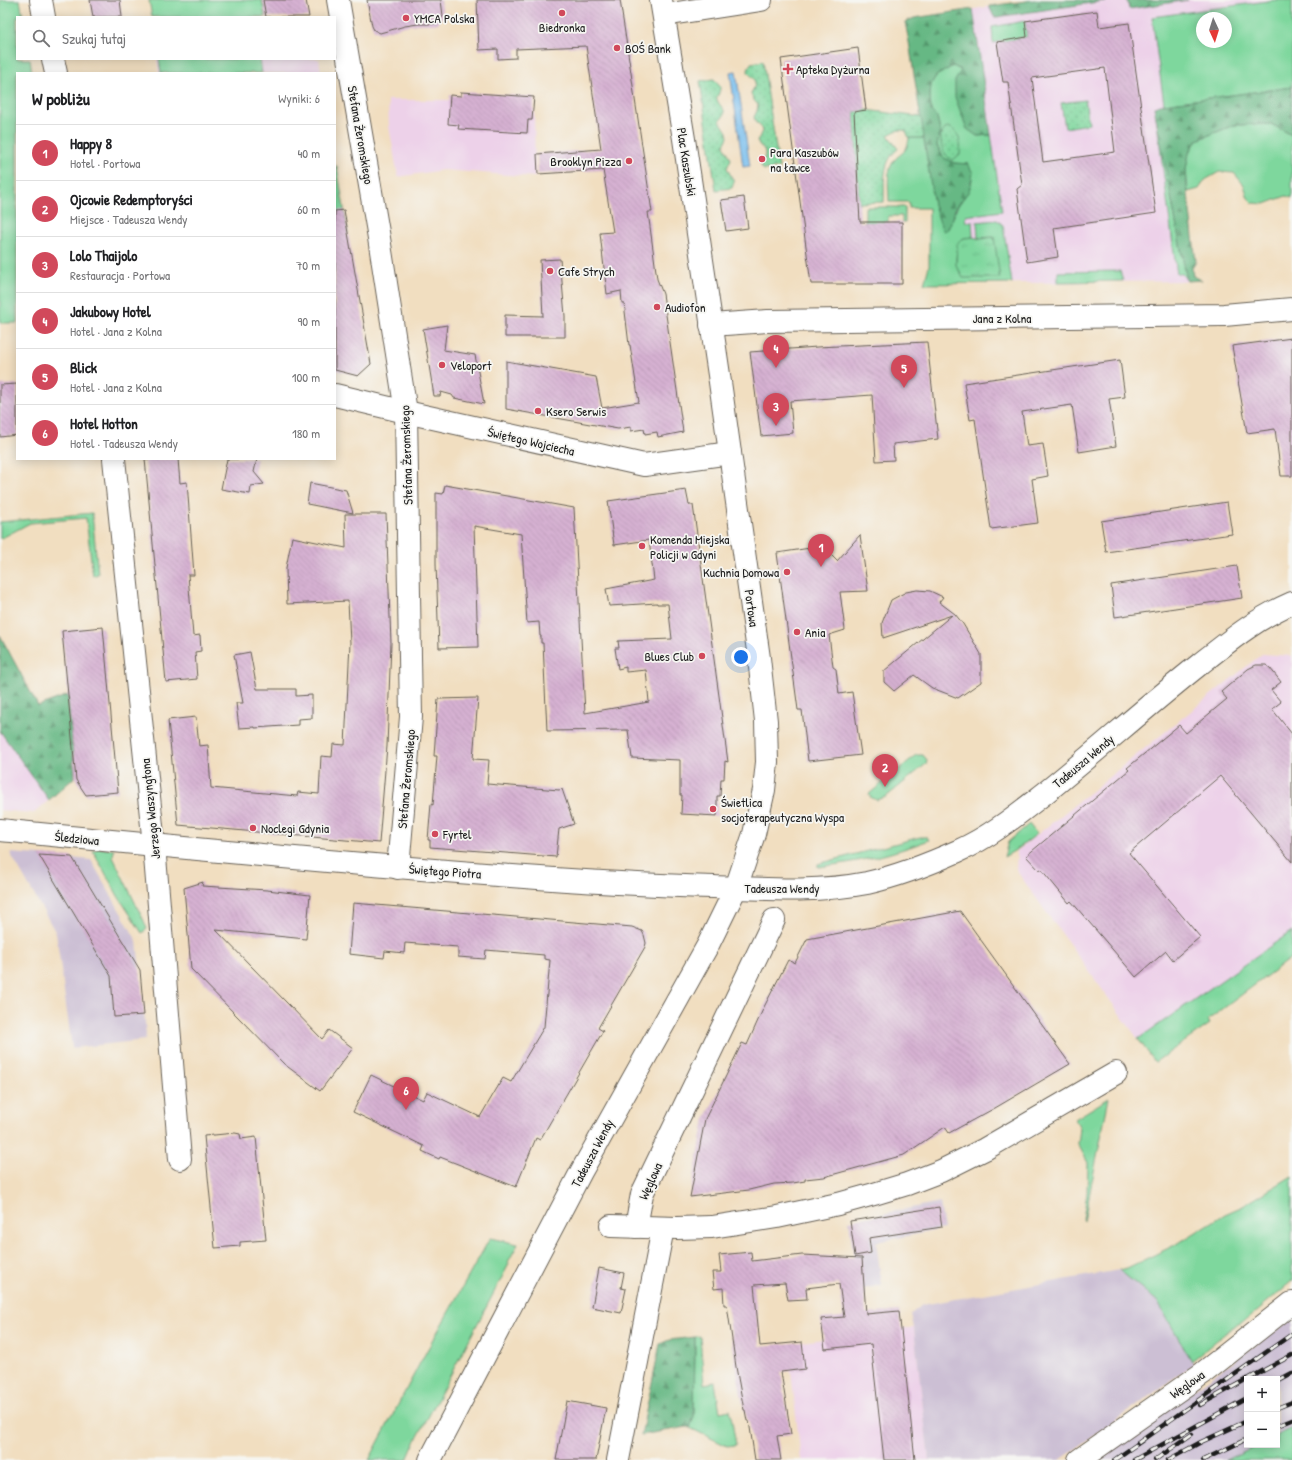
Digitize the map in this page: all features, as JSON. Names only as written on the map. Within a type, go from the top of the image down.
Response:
[{"type":"street","points":[[41,0],[44,16]]},
{"type":"street","name":"Stefana Żeromskiego","points":[[338,0],[379,238],[406,412],[411,717],[398,868]]},
{"type":"street","points":[[662,7],[761,0]]},
{"type":"street","name":"Plac Kaszubski","points":[[662,7],[712,325]]},
{"type":"street","points":[[53,60],[56,72]]},
{"type":"street","name":"Jana z Kolna","points":[[712,325],[768,321],[1224,315],[1292,308]]},
{"type":"street","name":"Portowa","points":[[712,325],[759,658],[766,721],[767,762],[762,800],[754,834],[736,888]]},
{"type":"street","name":"Świętego Wojciecha","points":[[336,395],[644,465],[678,462],[730,453]]},
{"type":"street","name":"Jerzego Waszyngtona","points":[[114,460],[154,845],[180,1159]]},
{"type":"street","name":"Tadeusza Wendy","points":[[430,1460],[581,1172],[708,945],[736,888],[754,890],[811,890],[864,883],[894,876],[960,850],[978,841],[1011,820],[1236,635],[1270,612],[1292,603]]},
{"type":"street","name":"Śledziowa","points":[[0,830],[154,845]]},
{"type":"street","name":"Świętego Piotra","points":[[154,845],[398,868],[570,881],[736,888]]},
{"type":"street","name":"Węglowa","points":[[636,1227],[642,1194],[774,920]]},
{"type":"street","points":[[618,1460],[661,1238],[677,1228],[712,1227],[777,1217],[838,1204],[907,1184],[942,1171],[985,1149],[1116,1073]]},
{"type":"street","points":[[611,1226],[636,1227],[661,1238]]},
{"type":"street","name":"Węglowa","points":[[1079,1460],[1203,1373],[1292,1303]]},
{"type":"shaded area","points":[[1034,0],[1292,0],[1292,100],[1164,120],[1187,281],[951,284],[914,18]]},
{"type":"shaded area","points":[[157,60],[319,60],[321,72],[159,72]]},
{"type":"shaded area","points":[[461,92],[534,97],[535,177],[443,170],[398,177],[389,126],[388,100],[449,100],[450,95],[461,96]]},
{"type":"shaded area","points":[[1262,654],[1292,656],[1292,931],[1138,1039],[1016,870],[1017,851]]},
{"type":"shaded area","points":[[0,731],[49,800],[34,813],[0,810]]},
{"type":"shaded area","points":[[10,853],[91,860],[137,941],[145,1022],[145,1040],[72,1048],[56,933]]},
{"type":"shaded area","points":[[940,1202],[944,1229],[876,1242],[882,1285],[858,1290],[849,1221]]},
{"type":"shaded area","points":[[1119,1270],[1157,1301],[1194,1364],[1060,1460],[929,1460],[914,1328],[911,1314],[922,1305]]},
{"type":"shaded area","points":[[899,1311],[901,1328],[914,1328],[929,1460],[801,1460],[788,1344],[824,1339],[821,1319]]},
{"type":"shaded area","points":[[1292,1319],[1292,1460],[1093,1460],[1221,1370]]},
{"type":"green space","points":[[0,0],[20,0],[23,16],[16,16],[16,60],[30,60],[32,72],[16,72],[16,323],[0,323]]},
{"type":"green space","points":[[149,0],[262,0],[265,16],[152,16]]},
{"type":"green space","points":[[1034,0],[1111,0],[997,17],[994,17],[989,6]]},
{"type":"green space","points":[[1127,0],[1188,0],[1129,9]]},
{"type":"green space","points":[[1275,0],[1292,0],[1292,87],[1164,104],[1152,17]]},
{"type":"green space","points":[[973,9],[991,135],[977,136],[967,129],[955,97],[955,81],[961,70],[953,66],[936,76],[931,84],[930,95],[931,111],[937,117],[940,131],[937,146],[944,158],[954,163],[968,164],[973,173],[969,191],[955,209],[948,229],[944,231],[934,205],[905,22],[914,18]]},
{"type":"green space","points":[[1025,21],[1027,37],[993,43],[992,27]]},
{"type":"green space","points":[[159,60],[260,60],[262,72],[161,72]]},
{"type":"green space","points":[[763,61],[779,168],[764,170],[761,166],[765,152],[757,142],[762,131],[759,124],[756,123],[754,117],[758,105],[751,94],[755,85],[755,80],[748,71],[751,63]]},
{"type":"green space","points":[[953,66],[961,70],[977,136],[991,135],[1002,211],[965,216],[966,222],[972,221],[973,237],[964,238],[957,245],[956,261],[994,237],[978,238],[977,222],[997,220],[1003,225],[1012,283],[924,284],[929,266],[929,208],[909,208],[909,202],[889,202],[888,178],[890,168],[894,160],[906,148],[909,138],[924,138],[934,204],[953,218],[959,204],[970,186],[972,180],[968,164],[954,163],[944,158],[937,145],[940,131],[937,117],[931,111],[931,84],[936,76]]},
{"type":"green space","points":[[714,79],[720,85],[717,99],[724,110],[724,115],[720,121],[727,132],[728,137],[724,145],[731,159],[727,168],[734,182],[732,188],[716,190],[700,81]]},
{"type":"green space","points":[[1292,87],[1292,135],[1271,124],[1234,125],[1197,140],[1189,153],[1186,177],[1196,262],[1192,268],[1193,276],[1202,280],[1187,281],[1154,107],[1164,104]]},
{"type":"green space","points":[[1085,100],[1089,124],[1065,128],[1061,103]]},
{"type":"green space","points":[[866,110],[921,117],[924,138],[909,138],[906,131],[901,130],[888,135],[898,149],[893,154],[886,166],[884,180],[884,202],[859,203],[854,112]]},
{"type":"green space","points":[[1156,116],[1187,281],[1182,274],[1177,273],[1176,268]]},
{"type":"green space","points":[[1271,124],[1292,135],[1292,198],[1286,196],[1265,204],[1253,203],[1248,198],[1244,185],[1234,173],[1219,172],[1205,180],[1199,189],[1188,192],[1186,169],[1189,153],[1197,140],[1234,125]]},
{"type":"green space","points":[[947,127],[955,131],[960,141],[960,154],[953,160],[945,154],[941,145],[942,135]]},
{"type":"green space","points":[[336,166],[337,166],[348,233],[336,235]]},
{"type":"green space","points":[[865,207],[905,207],[905,222],[902,222],[902,216],[888,216],[888,222],[865,222]]},
{"type":"green space","points":[[973,237],[980,239],[994,237],[1000,278],[963,278],[956,265],[957,245],[959,241],[964,238]]},
{"type":"green space","points":[[1120,271],[1123,281],[1058,282],[1058,272]]},
{"type":"green space","points":[[92,513],[98,574],[93,576],[86,518],[30,523],[0,539],[0,522]]},
{"type":"green space","points":[[0,635],[38,706],[68,695],[75,777],[49,800],[0,731]]},
{"type":"green space","points":[[916,755],[923,755],[927,760],[926,764],[886,797],[877,800],[871,798],[869,794]]},
{"type":"green space","points":[[1029,824],[1037,834],[1004,857],[1008,842]]},
{"type":"green space","points":[[920,837],[927,837],[929,840],[875,857],[848,863],[818,867],[818,864]]},
{"type":"green space","points":[[99,848],[114,850],[113,857],[147,929],[142,933],[118,896],[93,851]]},
{"type":"green space","points":[[1292,931],[1292,957],[1208,1020],[1210,1024],[1155,1062],[1138,1039]]},
{"type":"green space","points":[[1109,1098],[1084,1221],[1088,1163],[1078,1144],[1080,1128],[1075,1119]]},
{"type":"green space","points":[[1292,1176],[1292,1281],[1245,1321],[1234,1326],[1192,1361],[1157,1301],[1119,1270],[1127,1268],[1177,1244],[1225,1214],[1243,1206]]},
{"type":"green space","points":[[490,1238],[518,1244],[407,1460],[369,1460],[420,1363]]},
{"type":"green space","points":[[700,1336],[704,1384],[715,1382],[720,1412],[730,1410],[736,1445],[727,1446],[690,1428],[694,1416],[695,1337]]},
{"type":"green space","points":[[695,1337],[694,1416],[690,1428],[687,1427],[641,1435],[660,1344],[669,1340]]},
{"type":"green space","points":[[1292,1428],[1292,1460],[1226,1460],[1251,1448],[1280,1448],[1280,1434]]},
{"type":"water","points":[[736,71],[750,166],[743,167],[730,72]]},
{"type":"building","points":[[90,0],[120,0],[122,16],[93,16]]},
{"type":"building","points":[[263,0],[306,0],[309,16],[266,16]]},
{"type":"building","name":"YMCA Polska","points":[[367,0],[441,0],[443,16],[438,23],[405,26],[380,33],[374,30],[372,26]]},
{"type":"building","points":[[477,0],[620,0],[652,212],[648,212],[657,279],[663,294],[683,432],[658,437],[657,432],[645,434],[644,429],[631,431],[631,427],[618,429],[506,409],[506,361],[596,377],[602,408],[639,402],[621,291],[607,294],[600,233],[613,232],[603,170],[538,174],[537,154],[601,149],[586,46],[516,49],[516,58],[498,59],[498,49],[479,50]]},
{"type":"building","points":[[1097,11],[1099,27],[1129,23],[1156,213],[1054,228],[1058,257],[1027,262],[1017,189],[1022,185],[1008,82],[1003,82],[997,42],[1027,37],[1025,21]],"holes":[[[1105,68],[1115,152],[1043,162],[1032,78]]]},
{"type":"building","points":[[858,48],[866,110],[854,112],[860,222],[902,222],[902,284],[811,284],[781,59]]},
{"type":"building","points":[[461,92],[534,97],[532,120],[528,120],[527,133],[458,129],[459,125],[448,124],[450,95],[461,96]]},
{"type":"building","points":[[744,197],[748,228],[726,231],[721,200]]},
{"type":"building","points":[[344,210],[371,364],[358,376],[336,370],[336,211]]},
{"type":"building","points":[[560,259],[565,316],[565,337],[505,337],[505,315],[543,316],[540,260]]},
{"type":"building","points":[[447,325],[444,350],[475,355],[484,404],[454,398],[452,395],[441,392],[440,396],[434,396],[423,329]]},
{"type":"building","points":[[1292,338],[1292,476],[1281,476],[1275,429],[1247,433],[1232,346]]},
{"type":"building","points":[[927,342],[938,439],[893,444],[894,460],[876,461],[872,395],[790,401],[793,433],[761,436],[750,352],[817,347]]},
{"type":"building","points":[[1120,360],[1125,397],[1109,399],[1116,446],[1079,452],[1072,405],[1022,412],[1027,446],[1043,444],[1048,476],[1032,479],[1038,523],[991,529],[975,419],[970,420],[964,383]]},
{"type":"building","points":[[16,384],[16,435],[0,437],[0,385]]},
{"type":"building","points":[[145,460],[178,460],[180,483],[187,482],[194,575],[188,575],[193,636],[200,635],[201,651],[195,652],[197,679],[166,682]]},
{"type":"building","points":[[227,460],[257,460],[254,472],[264,484],[251,486],[250,494],[221,489]]},
{"type":"building","points":[[310,483],[346,490],[353,513],[307,504]]},
{"type":"building","points":[[445,485],[574,508],[585,713],[649,702],[646,670],[626,672],[626,667],[618,669],[615,648],[619,648],[618,641],[672,639],[668,604],[657,603],[609,606],[606,589],[654,580],[649,540],[614,545],[608,501],[686,490],[689,505],[693,505],[728,762],[725,761],[724,779],[721,779],[720,796],[717,796],[717,816],[681,814],[682,795],[680,795],[680,760],[632,758],[628,730],[547,731],[543,643],[541,643],[539,622],[527,623],[521,534],[474,526],[478,647],[439,648],[436,564],[436,493],[443,494]]},
{"type":"building","points":[[1227,502],[1232,534],[1106,552],[1101,521]]},
{"type":"building","points":[[345,514],[386,514],[391,643],[387,746],[379,843],[178,825],[168,720],[196,717],[199,746],[208,745],[211,788],[297,796],[298,792],[319,794],[321,756],[332,757],[333,744],[345,745],[350,643],[348,601],[287,604],[286,568],[292,537],[346,548]]},
{"type":"building","points":[[860,535],[868,591],[840,592],[845,630],[829,635],[833,667],[836,669],[839,694],[852,692],[861,755],[808,761],[802,710],[798,710],[777,553],[817,547],[819,556],[830,554],[837,561]]},
{"type":"building","points":[[1237,566],[1242,598],[1115,617],[1111,585]]},
{"type":"building","points":[[917,590],[930,591],[943,597],[939,602],[955,614],[963,624],[981,654],[981,682],[958,698],[932,688],[914,675],[894,691],[884,682],[884,671],[952,615],[883,638],[882,623],[891,600],[906,592]]},
{"type":"building","points":[[103,627],[118,792],[86,795],[76,780],[62,631]]},
{"type":"building","points":[[250,652],[257,689],[296,689],[296,696],[312,695],[312,718],[298,719],[298,725],[239,728],[236,703],[243,703],[234,655]]},
{"type":"building","points":[[1256,665],[1266,665],[1281,682],[1271,690],[1281,702],[1272,709],[1292,734],[1292,862],[1220,776],[1129,853],[1200,937],[1173,960],[1166,951],[1136,977],[1071,901],[1069,903],[1041,869],[1039,870],[1026,856],[1129,770],[1127,768],[1179,725],[1186,733],[1227,699],[1221,692],[1248,669]]},
{"type":"building","points":[[478,698],[473,759],[489,760],[487,784],[562,789],[574,824],[559,829],[556,857],[430,847],[430,840],[428,840],[431,804],[433,805],[437,756],[434,756],[438,699]]},
{"type":"building","points":[[39,855],[72,857],[140,970],[144,1015],[114,1017],[111,976]]},
{"type":"building","points":[[203,882],[202,886],[267,890],[310,895],[306,939],[216,930],[322,1039],[329,1030],[353,1048],[320,1091],[284,1064],[191,969],[184,888]]},
{"type":"building","points":[[353,903],[632,927],[642,931],[646,943],[645,947],[598,1028],[603,1031],[540,1140],[536,1138],[516,1187],[440,1157],[439,1159],[422,1151],[424,1146],[353,1112],[371,1075],[423,1100],[427,1092],[480,1117],[503,1078],[511,1082],[544,1027],[550,960],[544,959],[544,955],[486,950],[485,959],[458,957],[458,947],[405,943],[404,953],[385,951],[384,958],[349,954]]},
{"type":"building","points":[[960,911],[1070,1064],[949,1133],[945,1127],[904,1155],[824,1177],[805,1179],[805,1181],[774,1184],[749,1190],[690,1197],[705,1119],[742,1043],[747,1045],[788,960],[795,963],[807,939]]},
{"type":"building","points":[[235,1133],[240,1134],[241,1139],[256,1137],[266,1240],[240,1242],[240,1246],[215,1248],[204,1136]]},
{"type":"building","points":[[939,1207],[942,1227],[869,1238],[871,1253],[855,1256],[850,1221]]},
{"type":"building","points":[[751,1252],[752,1261],[802,1255],[862,1258],[866,1314],[899,1311],[915,1460],[884,1460],[871,1344],[825,1349],[821,1319],[844,1317],[839,1284],[806,1288],[807,1299],[788,1300],[785,1283],[754,1285],[760,1346],[802,1342],[805,1369],[781,1372],[791,1434],[777,1436],[781,1460],[755,1460],[749,1421],[747,1421],[744,1410],[736,1367],[727,1305],[724,1305],[723,1288],[714,1289],[712,1272],[721,1272],[719,1255]]},
{"type":"building","points":[[599,1268],[624,1273],[621,1288],[626,1289],[621,1313],[592,1307]]},
{"type":"building","points":[[567,1401],[606,1408],[596,1460],[556,1460]]},
{"type":"railway","points":[[1138,1443],[1292,1334]]},
{"type":"railway","points":[[1254,1376],[1292,1355]]},
{"type":"railway","points":[[1280,1379],[1292,1373]]},
{"type":"railway","points":[[1200,1405],[1244,1381]]},
{"type":"railway","points":[[1134,1460],[1244,1400]]},
{"type":"railway","points":[[1280,1407],[1292,1402]]},
{"type":"railway","points":[[1280,1425],[1292,1420]]},
{"type":"railway","points":[[1168,1460],[1201,1442],[1244,1422]]},
{"type":"railway","points":[[1155,1460],[1192,1434]]},
{"type":"railway","points":[[1114,1460],[1143,1440]]},
{"type":"railway","points":[[1203,1460],[1244,1440]]},
{"type":"place","name":"Biedronka","points":[[562,13]]},
{"type":"place","name":"YMCA Polska","points":[[406,18]]},
{"type":"place","name":"BOŚ Bank","points":[[617,48]]},
{"type":"place","name":"Apteka Dyżurna","points":[[788,69]]},
{"type":"place","name":"Para Kaszubów na ławce","points":[[762,159]]},
{"type":"place","name":"Brooklyn Pizza","points":[[629,161]]},
{"type":"place","name":"Cafe Strych","points":[[550,271]]},
{"type":"place","name":"Audiofon","points":[[657,307]]},
{"type":"place","name":"Veloport","points":[[442,365]]},
{"type":"place","name":"Jakubowy Hotel","points":[[776,368]]},
{"type":"place","name":"Blick","points":[[904,388]]},
{"type":"place","name":"Ksero Serwis","points":[[538,411]]},
{"type":"place","name":"Lolo Thaijolo","points":[[776,426]]},
{"type":"place","name":"Komenda Miejska Policji w Gdyni","points":[[642,546]]},
{"type":"place","name":"Happy 8","points":[[821,567]]},
{"type":"place","name":"Kuchnia Domowa","points":[[787,572]]},
{"type":"place","name":"Ania","points":[[797,632]]},
{"type":"place","name":"Blues Club","points":[[702,656]]},
{"type":"place","name":"Ojcowie Redemptoryści","points":[[885,787]]},
{"type":"place","name":"Świetlica socjoterapeutyczna Wyspa","points":[[713,809]]},
{"type":"place","name":"Noclegi Gdynia","points":[[253,828]]},
{"type":"place","name":"Fyrtel","points":[[435,834]]},
{"type":"place","name":"Hotel Hotton","points":[[406,1110]]}]
